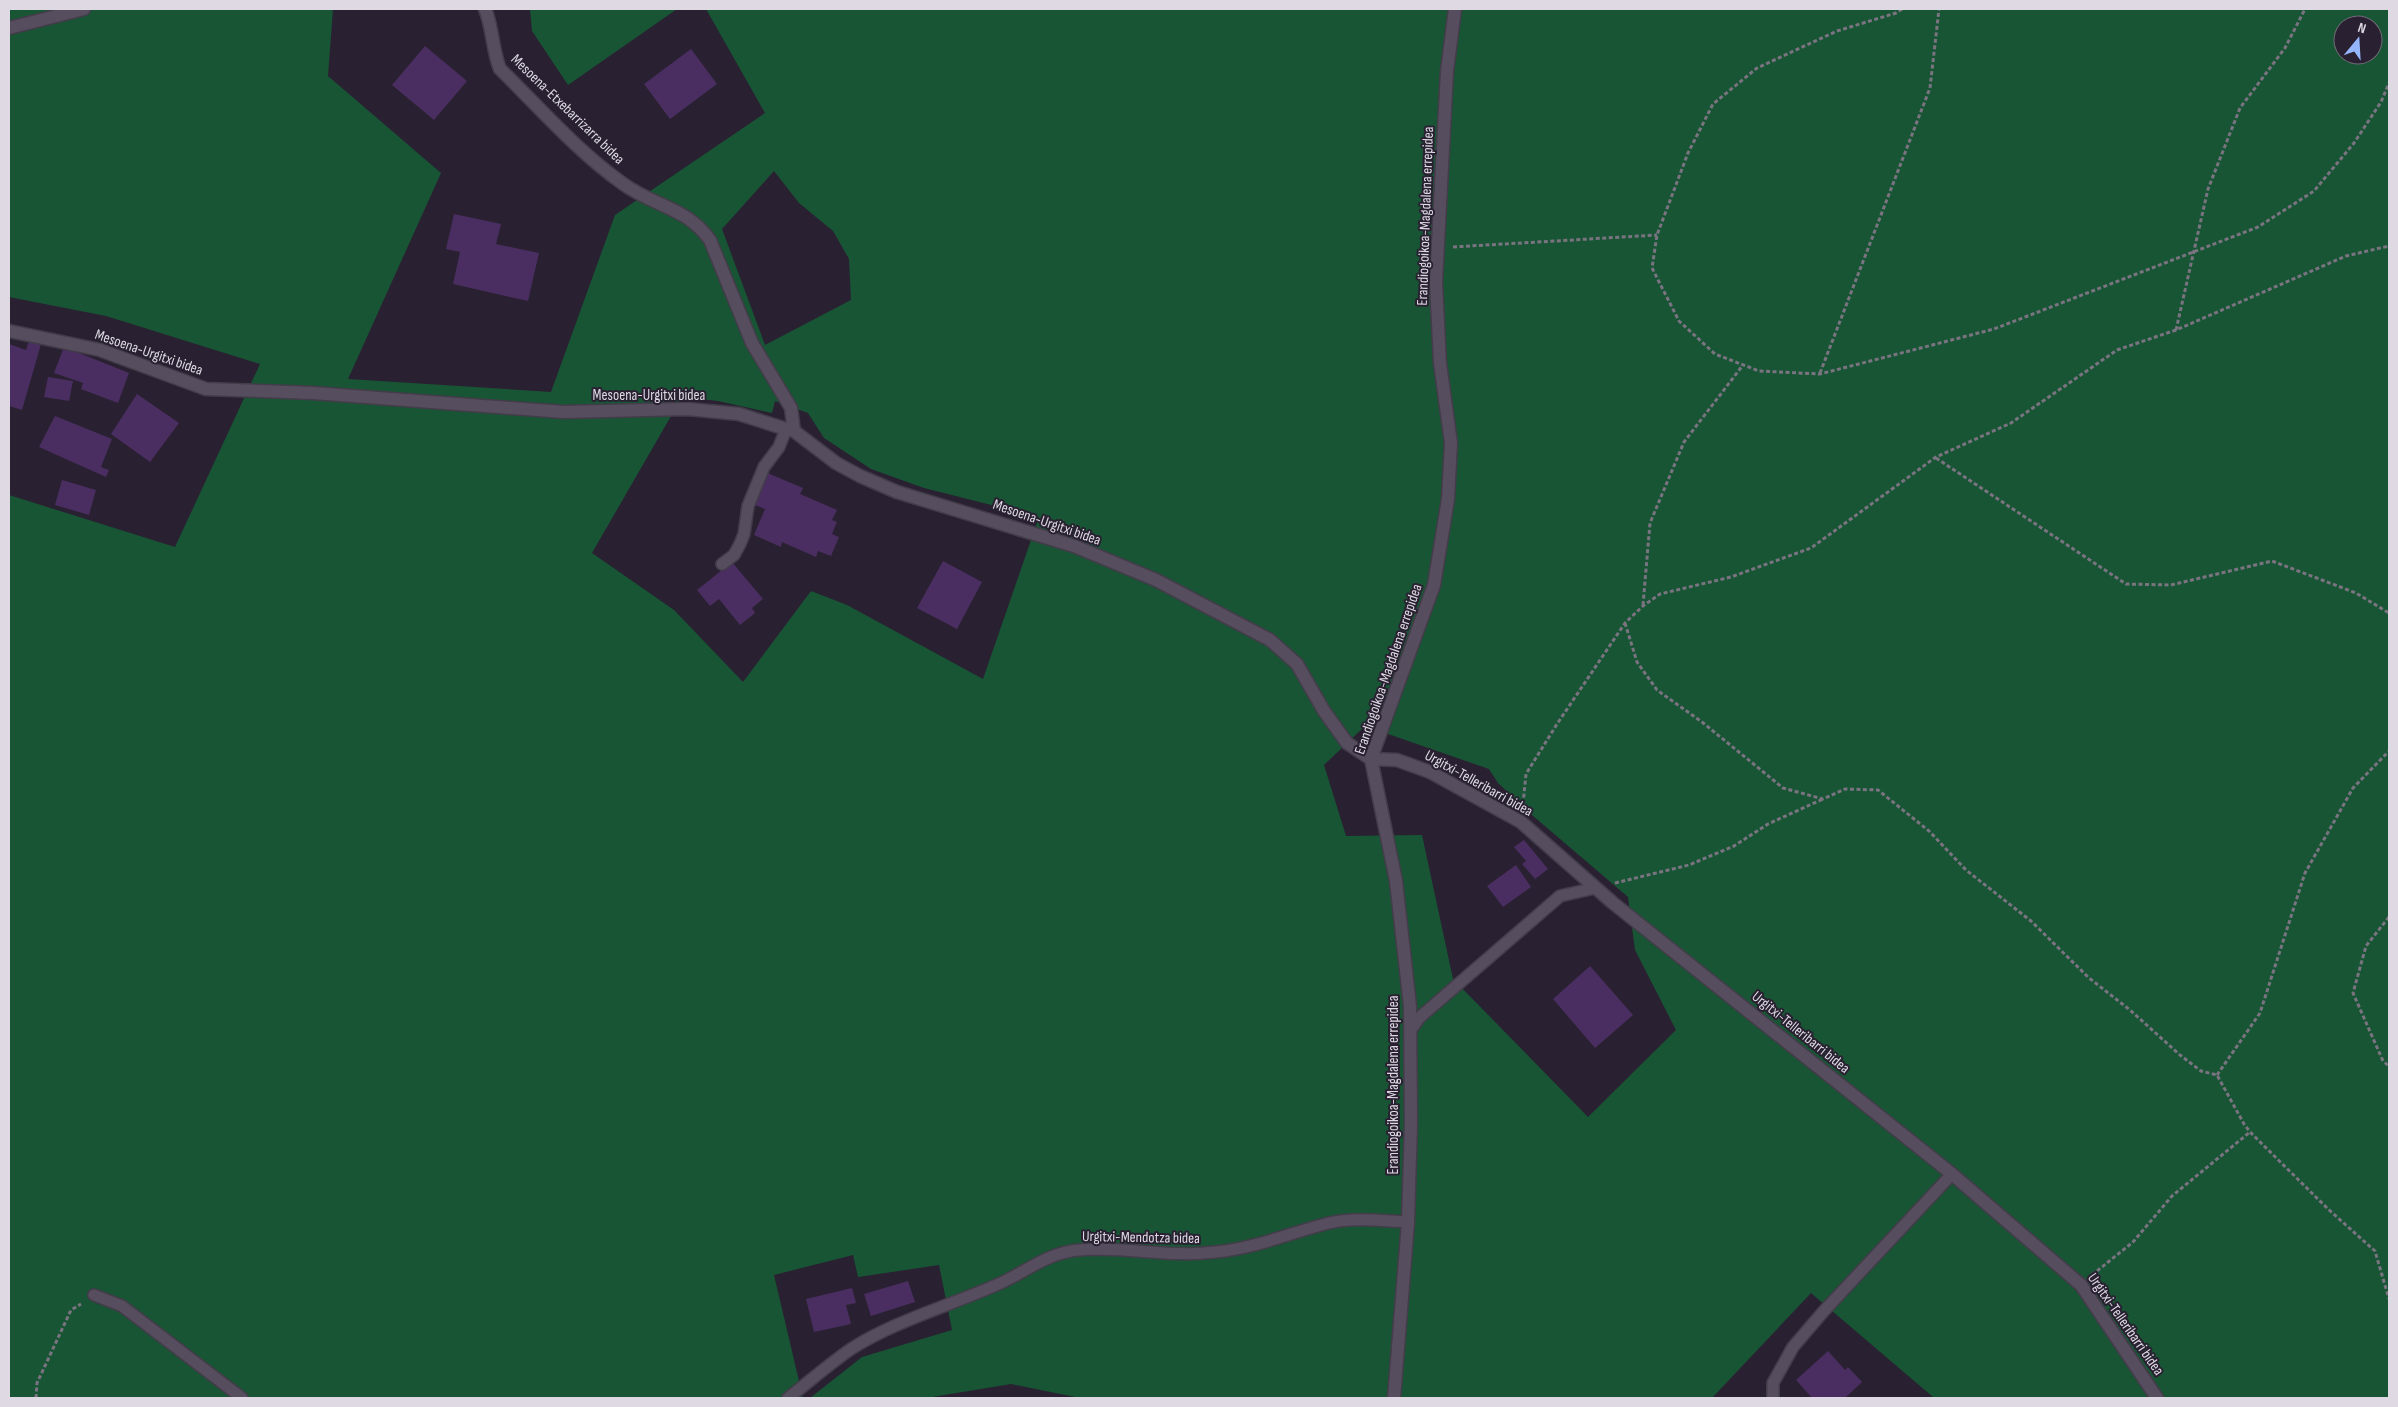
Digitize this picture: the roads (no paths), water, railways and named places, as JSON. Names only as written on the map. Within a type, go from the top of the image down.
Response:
[{"type":"street","points":[[9,28],[84,9]]},
{"type":"street","name":"Mesoena-Etxebarrizarra bidea","points":[[485,9],[490,19],[494,55],[500,69],[591,159],[622,184],[645,198],[685,215],[710,240],[752,343],[791,408],[790,430]]},
{"type":"street","name":"Erandiogoikoa-Magdalena errepidea","points":[[1394,1398],[1408,1222],[1411,1030],[1396,881],[1371,759],[1434,585],[1448,499],[1451,443],[1440,354],[1436,282],[1447,71],[1455,9]]},
{"type":"street","name":"Mesoena-Urgitxi bidea","points":[[9,331],[100,350],[206,390],[313,393],[564,412],[688,408],[739,414],[790,430],[836,463],[860,476],[897,492],[1074,546],[1156,580],[1270,640],[1297,664],[1324,711],[1347,743],[1371,759]]},
{"type":"street","name":"Urgitxi-Telleribarri bidea","points":[[1371,759],[1397,760],[1430,772],[1521,822],[1595,888],[1952,1174],[2081,1285],[2158,1398]]},
{"type":"lane","points":[[722,564],[734,555],[740,544],[744,534],[748,506],[764,466],[790,430]]},
{"type":"lane","points":[[1411,1030],[1419,1018],[1560,896],[1595,888]]},
{"type":"lane","points":[[1773,1398],[1773,1382],[1793,1347],[1823,1312],[1952,1174]]},
{"type":"lane","name":"Urgitxi-Mendotza bidea","points":[[788,1398],[851,1349],[893,1328],[1005,1281],[1045,1258],[1077,1250],[1104,1249],[1160,1254],[1214,1253],[1260,1245],[1330,1223],[1354,1220],[1408,1222]]},
{"type":"lane","points":[[94,1295],[122,1306],[242,1398]]}]
